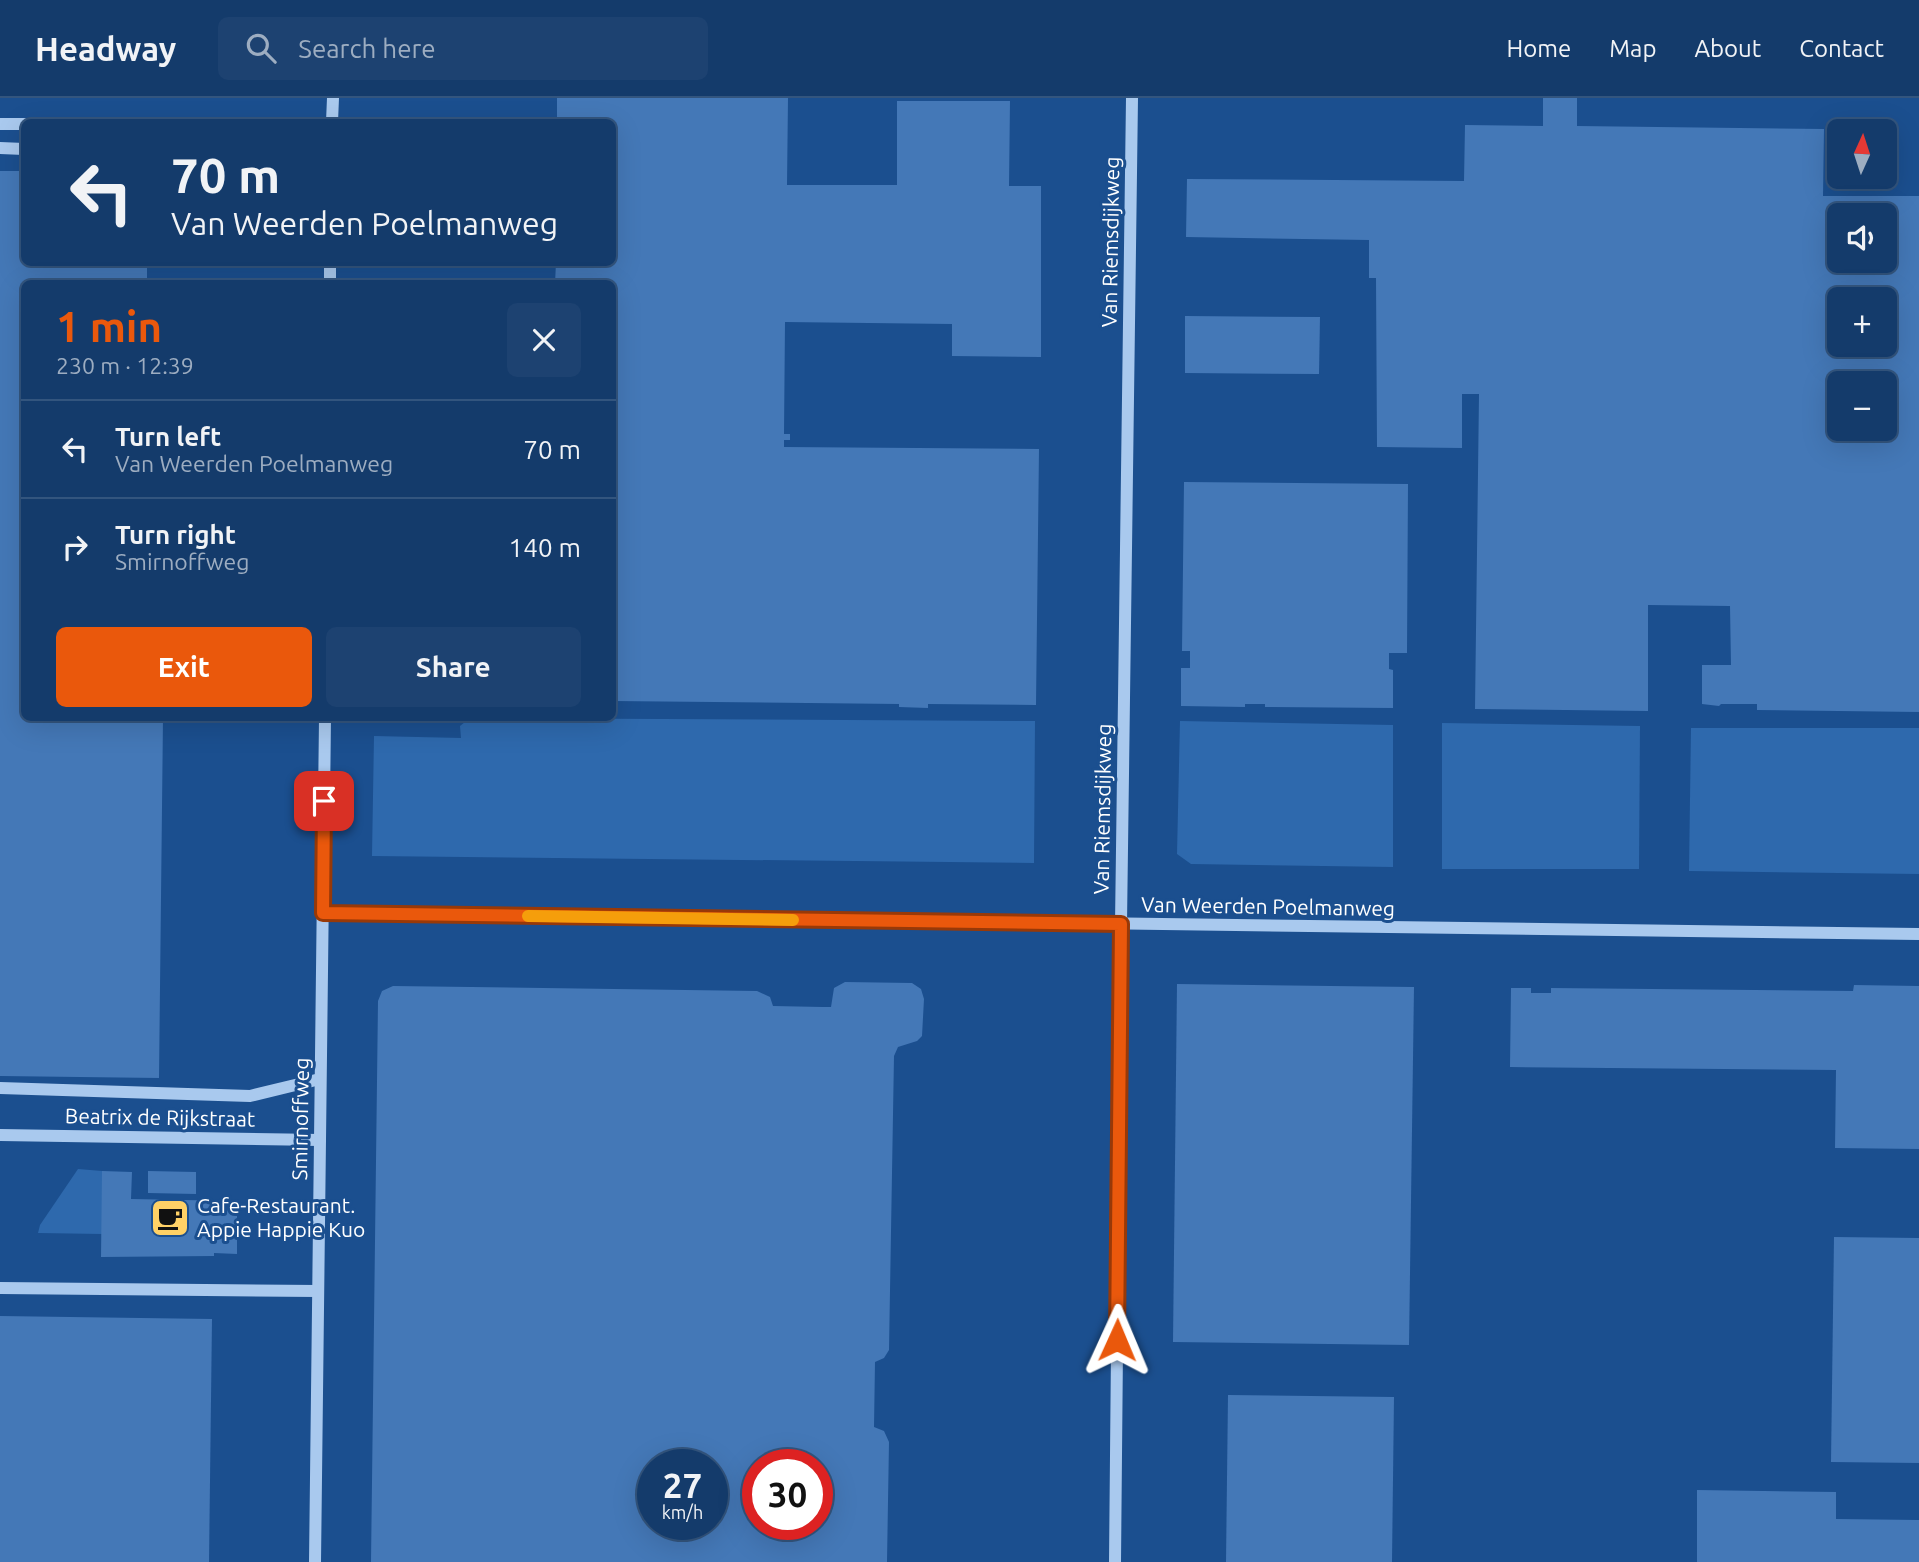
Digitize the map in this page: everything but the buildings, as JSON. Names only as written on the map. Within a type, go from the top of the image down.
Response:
[{"type":"street","points":[[332,98],[332,119]]},
{"type":"street","name":"Van Riemsdijkweg","points":[[1115,1562],[1132,98]]},
{"type":"street","points":[[0,124],[21,124]]},
{"type":"street","points":[[0,148],[21,149]]},
{"type":"street","name":"Smirnoffweg","points":[[315,1562],[325,721]]},
{"type":"street","name":"Van Weerden Poelmanweg","points":[[323,913],[1919,934]]},
{"type":"street","points":[[0,1088],[250,1096],[320,1079]]},
{"type":"street","name":"Beatrix de Rijkstraat","points":[[0,1135],[320,1140]]},
{"type":"street","points":[[0,1288],[318,1291]]},
{"type":"shaded area","points":[[616,719],[1035,721],[1034,863],[372,856],[374,736],[461,738],[460,726],[466,721],[616,721]]},
{"type":"shaded area","points":[[1180,721],[1393,725],[1393,867],[1191,864],[1177,854]]},
{"type":"shaded area","points":[[1442,723],[1640,726],[1639,869],[1442,869]]},
{"type":"shaded area","points":[[1691,728],[1919,728],[1919,874],[1689,871]]},
{"type":"shaded area","points":[[78,1169],[102,1171],[102,1234],[38,1233],[40,1225]]},
{"type":"slow traffic","points":[[528,916],[793,920]]},
{"type":"place","name":"Cafe-Restaurant. Appie Happie Kuo","points":[[170,1218]]},
{"type":"route","points":[[324,801],[323,913],[1121,924],[1117,1340]]}]
